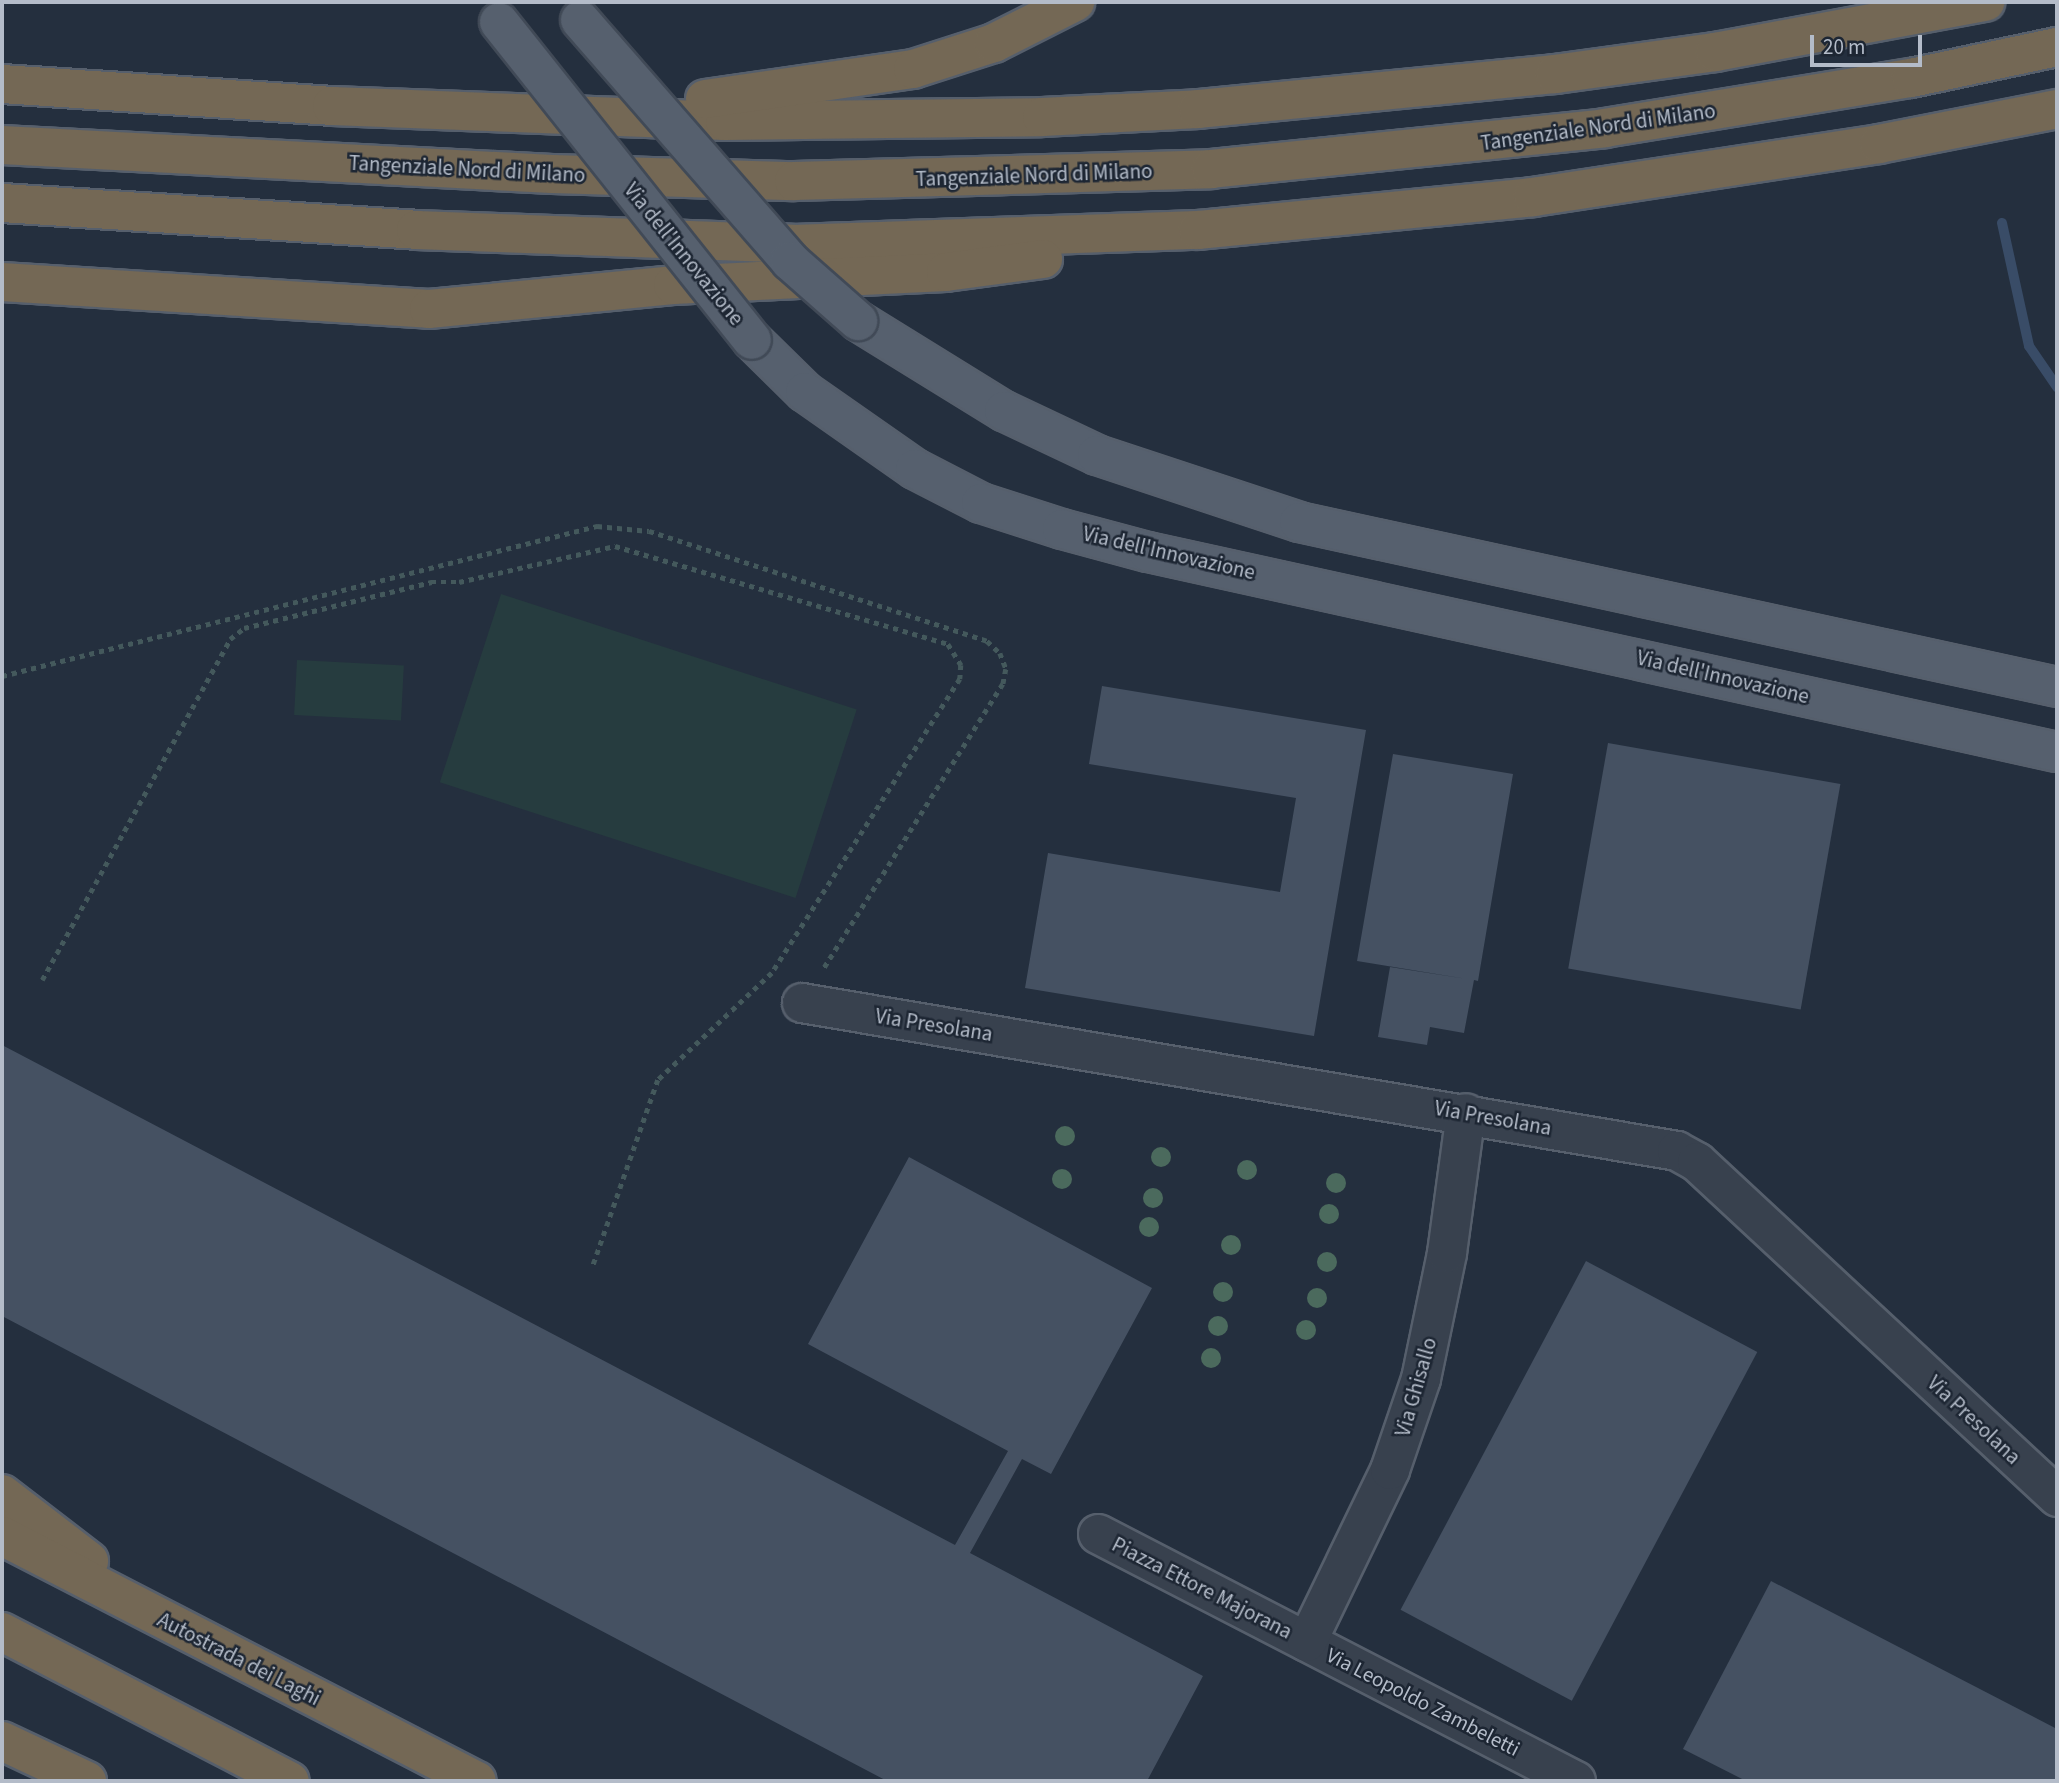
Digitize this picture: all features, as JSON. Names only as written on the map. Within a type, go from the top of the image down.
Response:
[{"type":"highway","points":[[332,106],[471,95],[696,100],[804,88],[955,57],[1028,29],[1076,2]]},
{"type":"highway","points":[[2,84],[332,106],[725,121],[1198,109],[1569,72],[1864,26],[1985,2]]},
{"type":"highway","name":"Tangenziale Nord di Milano","points":[[2,145],[552,174],[794,181],[1118,173],[1411,151],[1605,128],[1911,78],[2057,47]]},
{"type":"highway","points":[[1998,123],[2057,109]]},
{"type":"highway","points":[[2,282],[356,306],[494,306],[673,285],[946,272],[1704,171],[1998,123],[2057,117]]},
{"type":"highway","points":[[2,203],[416,230],[793,244],[1198,230],[1426,208]]},
{"type":"highway","points":[[2,1494],[168,1622]]},
{"type":"highway","name":"Autostrada dei Laghi","points":[[2,1536],[477,1781]]},
{"type":"highway","points":[[2,1632],[290,1781]]},
{"type":"highway","points":[[2,1741],[86,1781]]},
{"type":"main road","points":[[573,11],[789,261],[859,321],[994,405],[1097,455],[1299,522],[2057,687]]},
{"type":"main road","name":"Via dell'Innovazione","points":[[491,12],[752,340],[805,392],[915,468],[981,503],[1062,529],[1149,552],[2057,752]]},
{"type":"street","name":"Via Presolana","points":[[802,1003],[1657,1146],[1697,1161],[2057,1497]]},
{"type":"street","name":"Via Ghisallo","points":[[1307,1642],[1391,1470],[1421,1379],[1447,1254],[1466,1114]]},
{"type":"street","name":"Piazza Ettore Majorana","points":[[1098,1534],[1307,1642]]},
{"type":"street","name":"Via Leopoldo Zambeletti","points":[[1307,1642],[1576,1781]]},
{"type":"path","points":[[2,676],[597,526],[649,531],[987,641],[1000,653],[1006,669],[1003,684],[802,1003]]},
{"type":"path","points":[[42,980],[230,639],[244,628],[431,582],[459,582],[615,546],[948,644],[961,665],[960,679],[772,973],[658,1080],[592,1268]]},
{"type":"green space","points":[[501,594],[857,710],[796,898],[440,782]]},
{"type":"green space","points":[[297,660],[404,666],[401,721],[294,715]]},
{"type":"building","points":[[1102,686],[1366,730],[1314,1036],[1025,988],[1048,853],[1280,892],[1296,798],[1089,764]]},
{"type":"building","points":[[1608,743],[1840,784],[1801,1010],[1568,969]]},
{"type":"building","points":[[1393,754],[1513,774],[1478,981],[1474,980],[1464,1033],[1430,1027],[1427,1045],[1378,1037],[1390,967],[1467,979],[1357,961]]},
{"type":"building","points":[[2,1045],[955,1545],[1008,1451],[808,1344],[909,1157],[1152,1288],[1051,1474],[1022,1459],[970,1553],[1203,1676],[1147,1781],[887,1781],[2,1316]]},
{"type":"building","points":[[1586,1261],[1757,1352],[1572,1701],[1401,1610]]},
{"type":"building","points":[[1771,1581],[2057,1729],[2057,1781],[1746,1781],[1683,1749]]},
{"type":"waterway","points":[[2002,223],[2029,346],[2057,387]]}]
